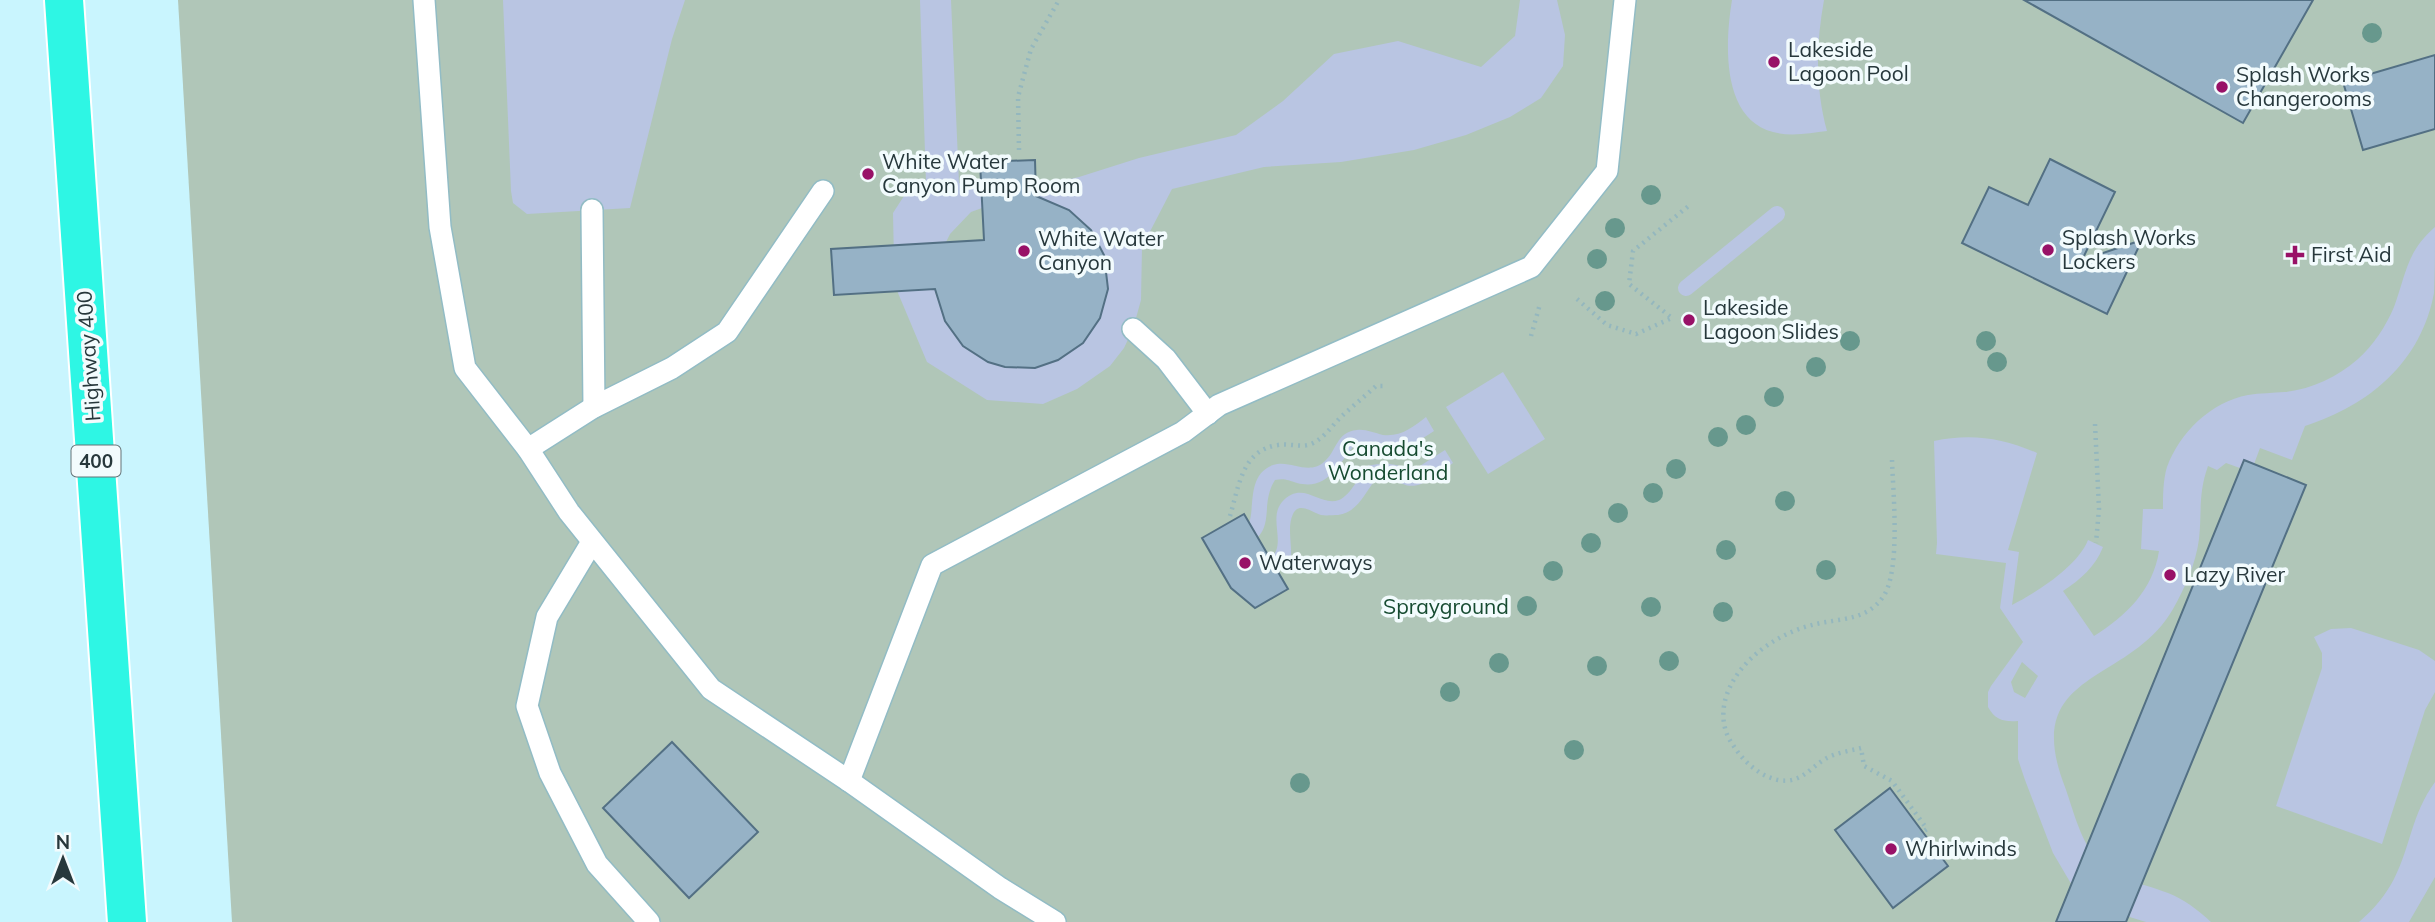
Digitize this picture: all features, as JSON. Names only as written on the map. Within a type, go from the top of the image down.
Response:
[{"type":"highway","name":"Highway 400","points":[[64,0],[127,922]]},
{"type":"lane","points":[[424,0],[440,227],[465,368],[528,449],[569,512],[711,689],[849,781],[1000,888],[1055,922]]},
{"type":"lane","points":[[849,781],[932,565],[1183,432],[1231,400],[1531,267],[1607,172],[1625,0]]},
{"type":"lane","points":[[528,449],[594,407],[672,368],[727,332],[823,191]]},
{"type":"lane","points":[[593,210],[594,407]]},
{"type":"lane","points":[[1133,329],[1166,359],[1208,414]]},
{"type":"lane","points":[[593,542],[547,618],[527,706],[550,773],[597,864],[649,922]]},
{"type":"path","points":[[1019,150],[1018,97],[1031,49],[1059,0]]},
{"type":"path","points":[[1577,299],[1607,326],[1636,334],[1672,318],[1629,284],[1633,251],[1691,204]]},
{"type":"path","points":[[1531,336],[1541,301]]},
{"type":"path","points":[[1230,516],[1241,476],[1259,450],[1284,444],[1308,445],[1325,436],[1342,415],[1376,386],[1384,386]]},
{"type":"path","points":[[2095,424],[2099,509],[2096,543]]},
{"type":"path","points":[[1892,460],[1892,563],[1890,582],[1884,595],[1876,606],[1852,619],[1802,628],[1773,642],[1747,663],[1737,676],[1725,700],[1723,720],[1730,742],[1740,755],[1759,772],[1780,780],[1796,780],[1827,758],[1861,748],[1864,766],[1892,781],[1927,829],[1920,834]]},
{"type":"green space","name":"Canada's Wonderland","points":[[178,0],[2435,0],[2435,922],[232,922]]},
{"type":"water","points":[[503,0],[685,0],[672,39],[630,208],[527,214],[513,203]]},
{"type":"water","points":[[920,0],[951,0],[959,183],[1002,189],[1036,187],[1139,158],[1236,135],[1283,101],[1334,54],[1398,41],[1481,67],[1515,36],[1520,0],[1557,0],[1565,35],[1563,66],[1541,98],[1510,117],[1466,135],[1414,150],[1341,162],[1264,167],[1172,189],[1142,247],[1141,300],[1133,329],[1124,348],[1110,366],[1077,389],[1043,404],[987,400],[927,362],[898,293],[893,213],[913,182],[926,183]],"holes":[[[1012,197],[1041,198],[1069,210],[1091,229],[1104,255],[1108,289],[1100,318],[1083,343],[1058,360],[1035,368],[963,346],[945,321],[935,292],[943,248],[950,234],[971,212]]]},
{"type":"water","name":"Lakeside Lagoon Pool","points":[[1732,0],[1824,0],[1818,66],[1820,98],[1827,131],[1794,134],[1773,132],[1756,124],[1744,112],[1730,77],[1728,37]]},
{"type":"water","name":"Lazy River","points":[[2435,227],[2434,293],[2418,340],[2405,360],[2371,393],[2329,417],[2305,426],[2292,460],[2260,448],[2251,472],[2226,463],[2217,470],[2208,466],[2195,557],[2186,584],[2173,609],[2154,634],[2067,699],[2056,720],[2055,749],[2065,787],[2081,831],[2094,855],[2110,871],[2128,880],[2174,895],[2211,922],[2146,922],[2097,907],[2073,887],[2053,853],[2018,759],[2018,721],[2000,719],[1988,707],[1988,692],[1991,686],[2023,642],[2000,608],[2006,563],[1936,554],[1934,441],[1961,437],[1987,438],[2037,453],[2008,550],[2019,552],[2012,605],[2066,569],[2088,540],[2103,547],[2100,554],[2087,572],[2063,591],[2094,636],[2127,611],[2151,578],[2159,551],[2141,549],[2143,509],[2163,509],[2167,467],[2189,431],[2199,420],[2222,404],[2248,395],[2305,388],[2333,377],[2358,359],[2374,342],[2387,321],[2412,255]],"holes":[[[2022,662],[2038,676],[2025,698],[2014,692],[2011,682]]]},
{"type":"water","points":[[1503,372],[1545,439],[1488,474],[1446,407]]},
{"type":"water","points":[[1426,417],[1434,431],[1409,445],[1390,450],[1354,446],[1331,474],[1317,483],[1275,480],[1262,532],[1257,538],[1248,527],[1255,484],[1259,476],[1273,465],[1312,468],[1324,462],[1341,438],[1350,431],[1360,430],[1383,435],[1401,433]]},
{"type":"water","points":[[1445,450],[1453,463],[1423,483],[1409,486],[1388,478],[1376,479],[1360,502],[1345,513],[1321,515],[1302,508],[1296,510],[1290,524],[1291,557],[1280,569],[1266,576],[1258,563],[1271,557],[1276,551],[1277,513],[1282,502],[1290,496],[1304,493],[1325,500],[1339,500],[1351,490],[1367,466],[1390,464],[1412,471]]},
{"type":"water","points":[[2351,628],[2419,650],[2435,661],[2435,692],[2425,710],[2382,844],[2276,806],[2322,668],[2322,653],[2314,637],[2331,629]]},
{"type":"water","points":[[2435,782],[2435,877],[2409,922],[2359,922],[2379,902],[2394,879],[2421,806]]},
{"type":"building","name":"Splash Works Changerooms","points":[[2024,0],[2313,0],[2243,123]]},
{"type":"building","points":[[2435,55],[2435,129],[2363,150],[2343,82]]},
{"type":"building","name":"Splash Works Lockers","points":[[2050,159],[2115,192],[2082,260],[2142,240],[2107,314],[1962,243],[1989,187],[2028,205]]},
{"type":"building","name":"White Water Canyon","points":[[1035,160],[1036,196],[1069,210],[1091,230],[1104,255],[1108,289],[1100,318],[1083,343],[1058,360],[1035,368],[1005,367],[988,362],[963,346],[945,321],[935,289],[834,295],[831,249],[984,240],[980,162]]},
{"type":"building","points":[[2244,460],[2306,485],[2126,922],[2056,922]]},
{"type":"building","name":"Waterways","points":[[1244,514],[1288,589],[1255,608],[1231,588],[1202,538]]},
{"type":"building","points":[[672,742],[758,832],[689,898],[603,808]]},
{"type":"building","name":"Whirlwinds","points":[[1890,788],[1948,866],[1893,908],[1835,830]]},
{"type":"waterway","points":[[1686,288],[1777,214]]},
{"type":"place","name":"Lakeside Lagoon Pool","points":[[1774,62]]},
{"type":"place","name":"Splash Works Changerooms","points":[[2222,87]]},
{"type":"place","name":"White Water Canyon Pump Room","points":[[868,174]]},
{"type":"place","name":"Splash Works Lockers","points":[[2048,250]]},
{"type":"place","name":"White Water Canyon","points":[[1024,251]]},
{"type":"place","name":"First Aid","points":[[2295,255]]},
{"type":"place","name":"Lakeside Lagoon Slides","points":[[1689,320]]},
{"type":"place","name":"Waterways","points":[[1245,563]]},
{"type":"place","name":"Lazy River","points":[[2170,575]]},
{"type":"place","name":"Whirlwinds","points":[[1891,849]]},
{"type":"park label","name":"Sprayground","points":[[1446,607]]}]
